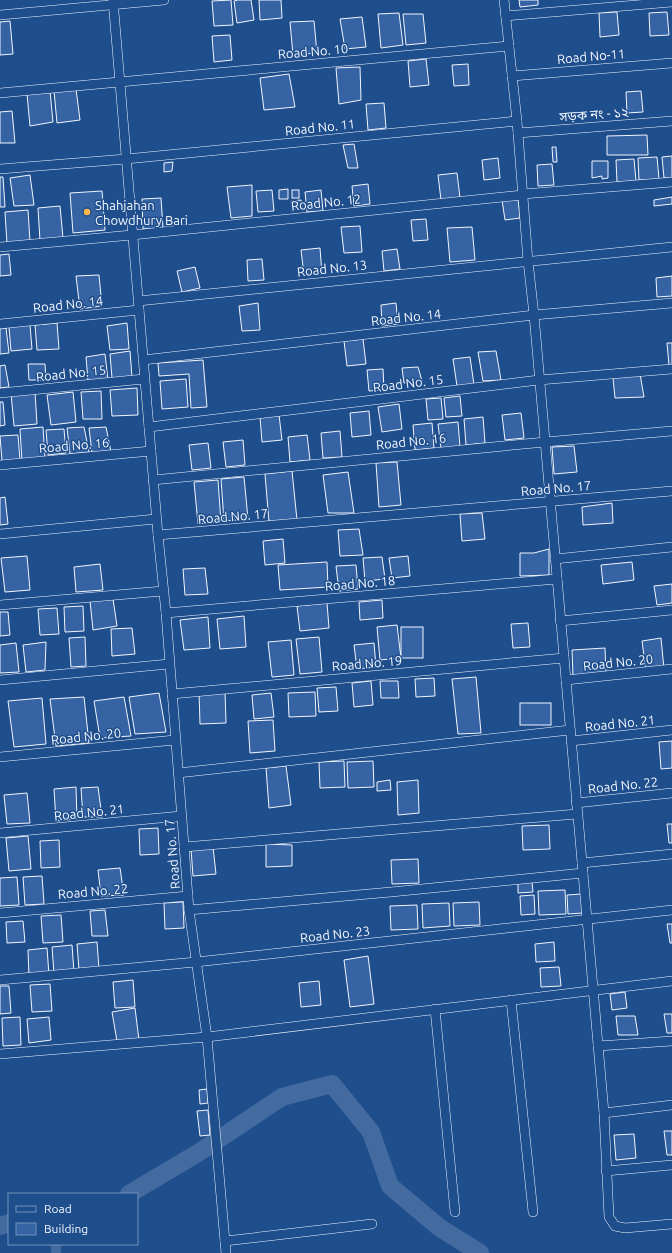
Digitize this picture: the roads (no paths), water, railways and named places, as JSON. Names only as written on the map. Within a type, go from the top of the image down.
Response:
[{"type":"street","points":[[0,15],[113,2],[164,0]]},
{"type":"street","points":[[504,0],[517,121],[528,261],[604,1113],[609,1217],[615,1226],[625,1228],[672,1224]]},
{"type":"street","points":[[113,2],[158,535]]},
{"type":"street","points":[[506,16],[672,2]]},
{"type":"street","name":"Road No. 10","points":[[120,81],[509,46]]},
{"type":"street","name":"Road No-11","points":[[512,76],[672,63]]},
{"type":"street","points":[[0,92],[120,81]]},
{"type":"street","name":"Road No. 11","points":[[126,159],[517,121]]},
{"type":"street","name":"সড়ক নং - ১২","points":[[518,133],[672,121]]},
{"type":"street","points":[[0,170],[126,159]]},
{"type":"street","name":"Road No. 12","points":[[132,235],[523,194],[672,182]]},
{"type":"street","points":[[0,247],[132,235]]},
{"type":"street","name":"Road No. 13","points":[[138,305],[528,261],[672,247]]},
{"type":"street","name":"Road No. 14","points":[[143,360],[534,315],[672,303]]},
{"type":"street","name":"Road No. 14","points":[[0,324],[138,305]]},
{"type":"street","name":"Road No. 15","points":[[148,427],[539,380],[672,369]]},
{"type":"street","name":"Road No. 15","points":[[0,393],[144,378]]},
{"type":"street","name":"Road No. 16","points":[[153,480],[672,431]]},
{"type":"street","name":"Road No. 16","points":[[0,465],[150,451]]},
{"type":"street","name":"Road No. 17","points":[[226,1253],[207,1037],[189,910],[166,614],[158,535],[672,491]]},
{"type":"street","points":[[0,534],[156,519]]},
{"type":"street","points":[[555,558],[672,547]]},
{"type":"street","name":"Road No. 18","points":[[166,614],[557,579]]},
{"type":"street","points":[[0,605],[163,591]]},
{"type":"street","points":[[560,621],[672,610]]},
{"type":"street","name":"Road No. 19","points":[[172,694],[564,658]]},
{"type":"street","points":[[0,680],[169,664]]},
{"type":"street","name":"Road No. 20","points":[[566,680],[672,669]]},
{"type":"street","points":[[178,773],[570,730]]},
{"type":"street","name":"Road No. 21","points":[[571,741],[672,730]]},
{"type":"street","name":"Road No. 20","points":[[0,757],[175,740]]},
{"type":"street","name":"Road No. 22","points":[[576,802],[672,793]]},
{"type":"street","points":[[184,847],[578,814]]},
{"type":"street","name":"Road No. 21","points":[[0,833],[182,816]]},
{"type":"street","points":[[582,863],[672,854]]},
{"type":"street","points":[[189,910],[583,874]]},
{"type":"street","name":"Road No. 22","points":[[0,913],[188,896]]},
{"type":"street","name":"Road No. 23","points":[[0,980],[196,962],[672,910]]},
{"type":"street","points":[[0,1054],[207,1037],[672,981]]},
{"type":"street","points":[[511,1000],[533,1212]]},
{"type":"street","points":[[435,1009],[455,1212]]},
{"type":"street","points":[[598,1046],[672,1041]]},
{"type":"street","points":[[604,1113],[672,1105]]},
{"type":"street","points":[[606,1171],[672,1165]]},
{"type":"street","points":[[225,1241],[372,1224]]},
{"type":"waterway","points":[[131,1193],[198,1153],[282,1097],[332,1084],[371,1132],[390,1186],[440,1228],[480,1253]]},
{"type":"waterway","points":[[0,1226],[8,1223]]},
{"type":"waterway","points":[[56,1245],[56,1253]]},
{"type":"place","name":"Shahjahan Chowdhury Bari","points":[[87,212]]}]
